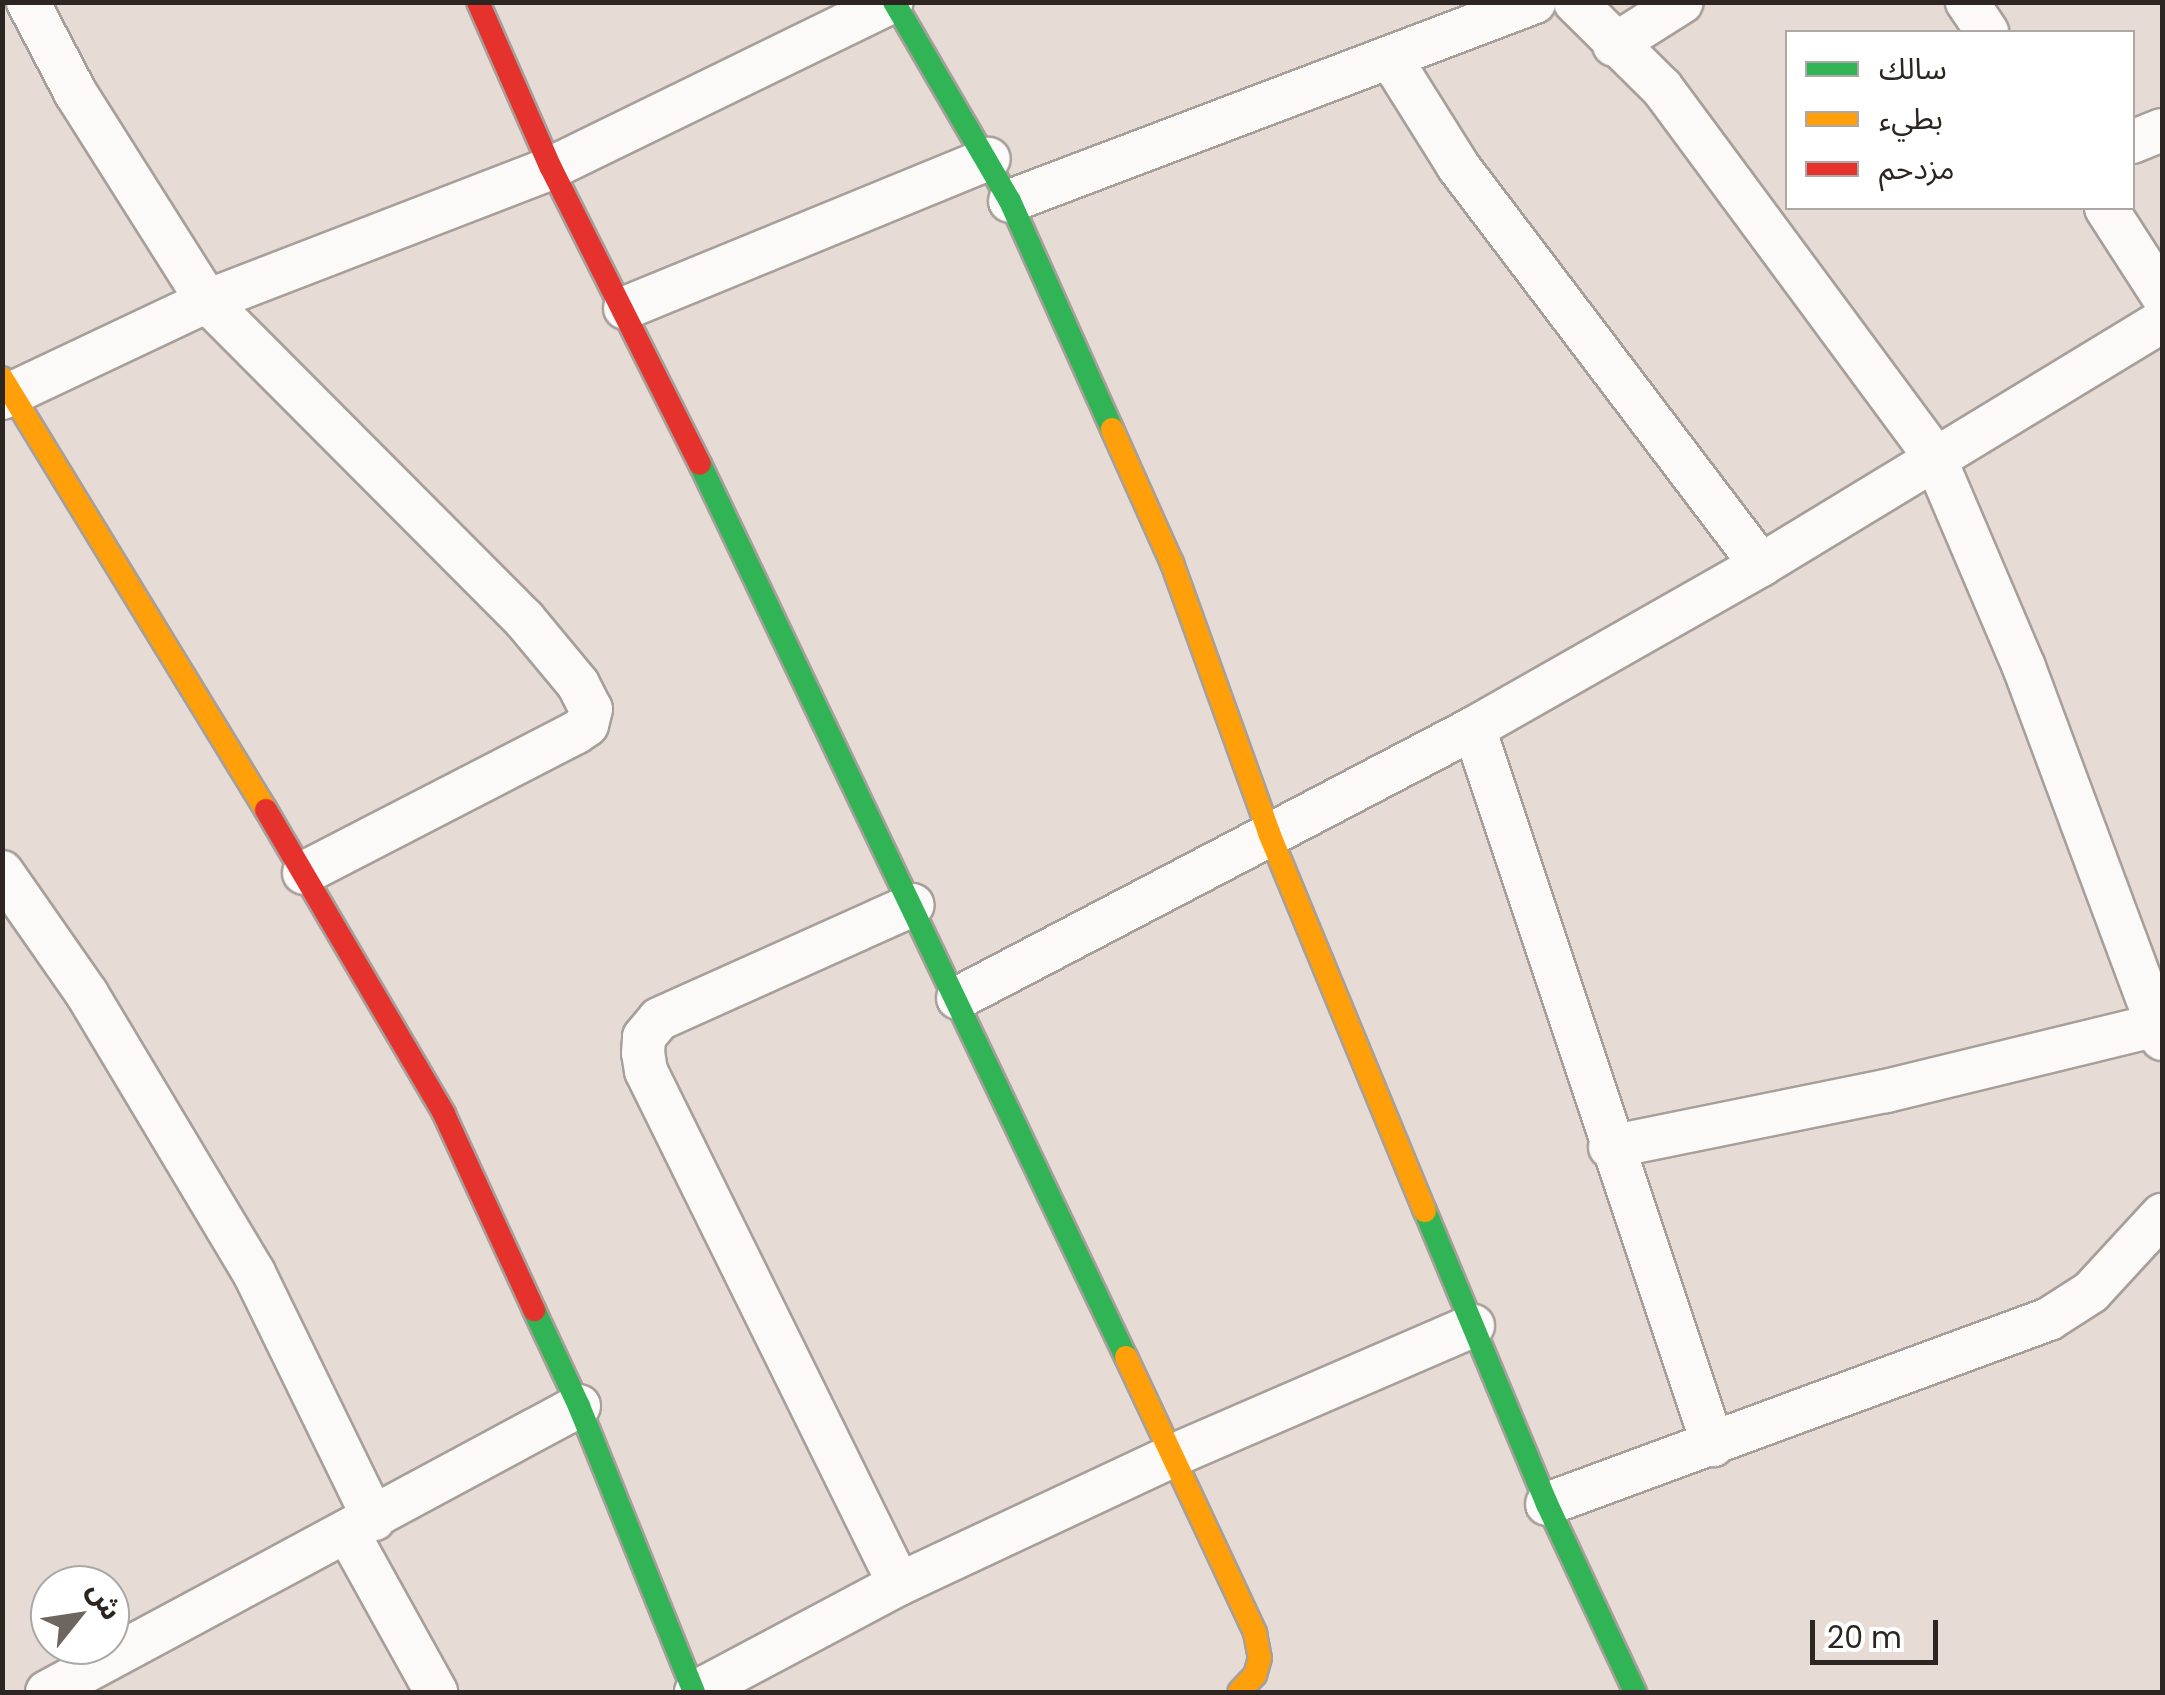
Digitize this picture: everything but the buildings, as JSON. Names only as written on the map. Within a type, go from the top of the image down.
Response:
[{"type":"street","points":[[28,2],[74,92],[207,301],[524,620],[578,684],[590,709],[587,725],[575,733],[304,873]]},
{"type":"street","points":[[478,2],[552,168],[626,308],[958,998],[1255,1633],[1260,1658],[1254,1675],[1238,1692]]},
{"type":"street","points":[[1473,1326],[1172,1456],[899,1584],[695,1692],[579,1406],[444,1114],[304,873],[6,390],[207,301],[552,168],[893,2],[989,159],[1010,201],[1172,564],[1269,834],[1548,1504],[1635,1692]]},
{"type":"street","points":[[1010,201],[1534,2]]},
{"type":"street","points":[[1575,2],[1614,46],[1662,88],[1934,456],[2024,667],[2160,1032],[1610,1147]]},
{"type":"street","points":[[1614,46],[1682,2]]},
{"type":"street","points":[[1967,2],[1987,30]]},
{"type":"street","points":[[1392,59],[1458,166],[1761,565]]},
{"type":"street","points":[[2135,141],[2162,130]]},
{"type":"street","points":[[626,308],[989,159]]},
{"type":"street","points":[[2107,210],[2162,295]]},
{"type":"street","points":[[958,998],[1474,728],[1761,565],[1934,456],[2162,321]]},
{"type":"street","points":[[1474,728],[1610,1147],[1713,1445]]},
{"type":"street","points":[[2,872],[87,994],[254,1272],[436,1692]]},
{"type":"street","points":[[899,1584],[646,1071],[643,1052],[644,1037],[659,1019],[913,905]]},
{"type":"street","points":[[1548,1504],[2049,1319],[2091,1292],[2162,1215]]},
{"type":"street","points":[[47,1692],[579,1406]]},
{"type":"traffic: fast","points":[[894,2],[1010,201],[1112,429]]},
{"type":"traffic: fast","points":[[700,464],[1126,1357]]},
{"type":"traffic: fast","points":[[1425,1211],[1547,1504],[1635,1692]]},
{"type":"traffic: fast","points":[[534,1310],[579,1406],[694,1692]]},
{"type":"traffic: slow","points":[[2,378],[266,810]]},
{"type":"traffic: slow","points":[[1112,429],[1172,563],[1269,833],[1425,1211]]},
{"type":"traffic: slow","points":[[1126,1357],[1255,1633],[1260,1658],[1255,1675],[1239,1692]]},
{"type":"traffic: jam","points":[[478,2],[551,168],[700,464]]},
{"type":"traffic: jam","points":[[266,810],[444,1114],[534,1310]]}]
